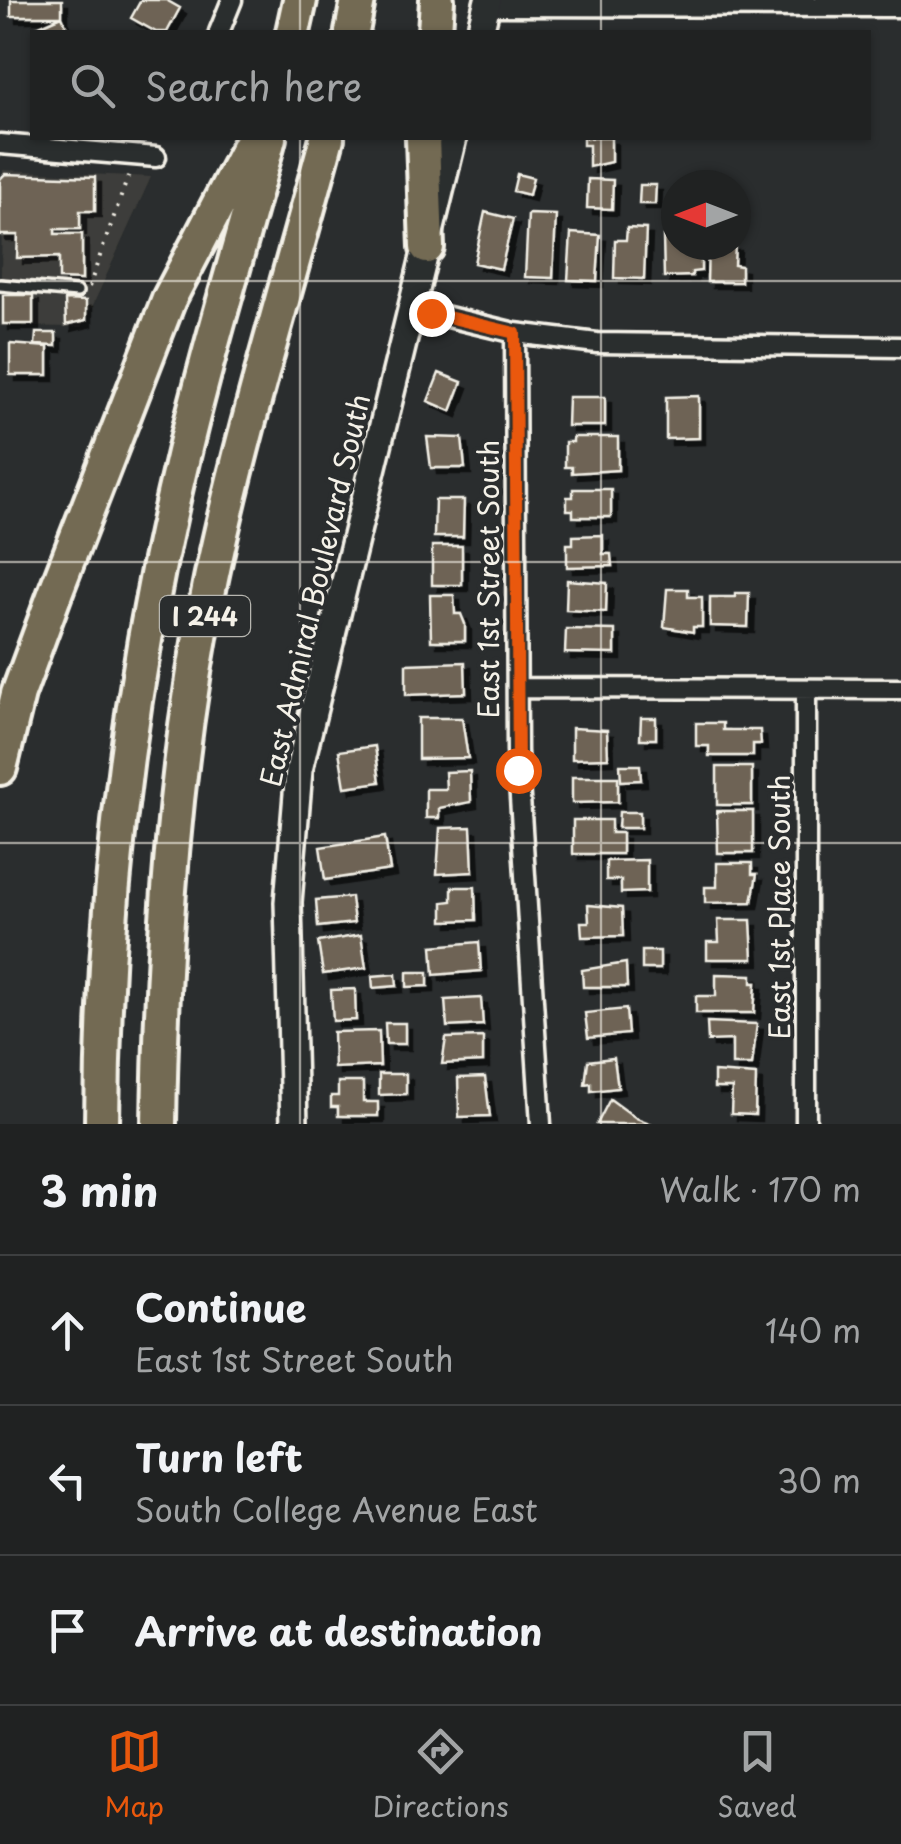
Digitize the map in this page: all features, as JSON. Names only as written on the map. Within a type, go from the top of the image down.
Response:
[{"type":"highway","points":[[293,30],[300,0]]},
{"type":"highway","points":[[352,30],[358,0]]},
{"type":"highway","points":[[435,30],[438,0]]},
{"type":"highway","points":[[0,768],[18,694],[56,588],[169,300],[252,140]]},
{"type":"highway","name":"I 244","points":[[102,1114],[110,933],[124,777],[148,624],[182,460],[268,140]]},
{"type":"highway","name":"I 244","points":[[159,1116],[169,880],[189,706],[212,577],[325,140]]},
{"type":"highway","points":[[423,140],[427,248]]},
{"type":"main road","points":[[480,30],[487,3]]},
{"type":"main road","name":"East Admiral Boulevard South","points":[[294,1124],[288,902],[299,770],[453,140]]},
{"type":"street","points":[[219,30],[232,0]]},
{"type":"street","points":[[487,3],[901,8]]},
{"type":"street","points":[[64,147],[80,140]]},
{"type":"street","points":[[0,144],[156,157]]},
{"type":"street","points":[[412,308],[515,333],[652,346],[901,347]]},
{"type":"street","name":"East 1st Street South","points":[[515,333],[520,818],[540,1124]]},
{"type":"street","points":[[518,688],[901,689]]},
{"type":"street","name":"East 1st Place South","points":[[806,689],[806,1124]]},
{"type":"lane","points":[[0,285],[77,292]]},
{"type":"path","points":[[77,292],[92,282],[133,154]]},
{"type":"shaded area","points":[[3,170],[151,177],[83,327],[0,326]]},
{"type":"building","points":[[11,0],[62,0],[62,16],[11,16]]},
{"type":"building","points":[[141,0],[166,0],[180,8],[168,30],[152,30],[131,18]]},
{"type":"building","points":[[62,16],[68,30],[38,30],[37,27]]},
{"type":"building","points":[[583,140],[611,140],[611,162],[589,167],[589,145],[583,145]]},
{"type":"building","points":[[5,174],[95,177],[95,211],[80,211],[80,229],[55,229],[55,234],[82,234],[82,280],[59,279],[59,257],[17,258],[18,235],[0,235],[0,179]]},
{"type":"building","points":[[517,174],[533,178],[529,195],[513,191]]},
{"type":"building","points":[[588,179],[613,180],[612,209],[587,208]]},
{"type":"building","points":[[640,185],[656,185],[655,204],[639,204]]},
{"type":"building","points":[[485,212],[513,219],[501,269],[474,263]]},
{"type":"building","points":[[528,214],[556,215],[553,278],[525,277]]},
{"type":"building","points":[[627,228],[646,229],[644,279],[614,278],[615,240],[626,240]]},
{"type":"building","points":[[571,233],[600,235],[597,281],[568,280]]},
{"type":"building","points":[[664,260],[701,260],[701,271],[692,272],[692,276],[664,277]]},
{"type":"building","points":[[708,260],[734,260],[734,265],[741,266],[741,282],[707,282]]},
{"type":"building","points":[[3,295],[33,295],[33,324],[3,324]]},
{"type":"building","points":[[65,300],[86,301],[86,320],[66,325]]},
{"type":"building","points":[[36,333],[56,333],[56,346],[35,345]]},
{"type":"building","points":[[10,344],[48,347],[48,375],[10,375]]},
{"type":"building","points":[[439,373],[462,382],[451,411],[428,401]]},
{"type":"building","points":[[699,396],[699,438],[666,439],[666,397]]},
{"type":"building","points":[[568,397],[605,397],[605,426],[567,426]]},
{"type":"building","points":[[427,437],[462,438],[465,468],[431,468]]},
{"type":"building","points":[[573,437],[618,437],[618,470],[572,473],[572,467],[565,467],[565,442],[573,442]]},
{"type":"building","points":[[573,489],[611,489],[611,517],[573,517],[573,510],[567,510],[567,497],[573,497]]},
{"type":"building","points":[[435,500],[464,500],[463,537],[434,537]]},
{"type":"building","points":[[603,535],[603,554],[611,554],[612,566],[567,567],[567,544],[573,544],[573,536]]},
{"type":"building","points":[[432,546],[462,546],[462,585],[432,585]]},
{"type":"building","points":[[567,580],[607,583],[606,612],[566,610]]},
{"type":"building","points":[[667,589],[688,589],[688,597],[702,597],[702,627],[693,627],[693,632],[664,627]]},
{"type":"building","points":[[735,593],[749,593],[748,627],[710,626],[710,597],[735,597]]},
{"type":"building","points":[[430,595],[454,595],[455,614],[461,614],[465,624],[465,641],[431,641]]},
{"type":"building","points":[[566,629],[615,630],[615,654],[565,653]]},
{"type":"building","points":[[465,662],[466,693],[406,695],[406,664]]},
{"type":"building","points":[[418,718],[462,718],[468,758],[418,759]]},
{"type":"building","points":[[641,718],[656,718],[656,739],[640,739]]},
{"type":"building","points":[[696,723],[723,723],[723,730],[760,730],[761,744],[753,744],[753,756],[709,756],[709,746],[696,746]]},
{"type":"building","points":[[572,728],[607,730],[608,758],[572,759]]},
{"type":"building","points":[[375,746],[380,782],[345,787],[339,751]]},
{"type":"building","points":[[620,765],[640,765],[641,780],[621,781]]},
{"type":"building","points":[[717,767],[752,767],[752,805],[717,805]]},
{"type":"building","points":[[470,771],[471,802],[439,808],[439,818],[426,818],[426,789],[446,789],[445,772]]},
{"type":"building","points":[[572,777],[618,777],[618,802],[572,803]]},
{"type":"building","points":[[717,811],[753,811],[753,853],[718,853]]},
{"type":"building","points":[[619,812],[640,812],[640,828],[618,828]]},
{"type":"building","points":[[573,820],[611,820],[611,833],[622,833],[622,854],[573,854]]},
{"type":"building","points":[[471,827],[473,872],[437,874],[440,828]]},
{"type":"building","points":[[385,837],[390,870],[325,880],[320,847]]},
{"type":"building","points":[[647,860],[647,892],[621,893],[621,880],[606,880],[606,861]]},
{"type":"building","points":[[717,863],[752,863],[752,874],[757,874],[752,902],[705,903],[705,887],[717,887]]},
{"type":"building","points":[[452,887],[475,887],[476,920],[443,921],[443,902],[452,901]]},
{"type":"building","points":[[351,897],[354,923],[318,927],[316,900]]},
{"type":"building","points":[[588,905],[622,908],[623,936],[582,937],[581,922],[589,922]]},
{"type":"building","points":[[718,920],[751,920],[753,959],[707,959],[707,942],[719,942]]},
{"type":"building","points":[[361,935],[366,968],[323,974],[318,942]]},
{"type":"building","points":[[479,942],[481,971],[434,975],[432,946]]},
{"type":"building","points":[[642,951],[660,951],[660,969],[642,969]]},
{"type":"building","points":[[626,963],[627,987],[583,987],[582,970]]},
{"type":"building","points":[[407,972],[428,972],[428,986],[407,987]]},
{"type":"building","points":[[396,974],[397,986],[373,988],[372,976]]},
{"type":"building","points":[[716,974],[752,975],[752,983],[756,983],[754,1013],[696,1013],[696,996],[716,996]]},
{"type":"building","points":[[355,989],[356,1020],[333,1021],[331,990]]},
{"type":"building","points":[[481,998],[483,1025],[447,1027],[445,1000]]},
{"type":"building","points":[[626,1009],[628,1034],[588,1038],[585,1013]]},
{"type":"building","points":[[707,1022],[757,1024],[752,1065],[732,1065],[732,1040],[708,1041]]},
{"type":"building","points":[[385,1023],[405,1023],[405,1044],[386,1044]]},
{"type":"building","points":[[379,1031],[380,1066],[334,1068],[333,1032]]},
{"type":"building","points":[[483,1037],[483,1062],[442,1064],[446,1038]]},
{"type":"building","points":[[614,1058],[618,1088],[591,1091],[591,1083],[585,1084],[588,1061]]},
{"type":"building","points":[[714,1072],[756,1075],[755,1115],[731,1114],[732,1088],[714,1088]]},
{"type":"building","points":[[379,1074],[406,1074],[406,1094],[379,1095]]},
{"type":"building","points":[[485,1077],[490,1116],[459,1117],[458,1078]]},
{"type":"building","points":[[338,1082],[363,1082],[363,1102],[378,1102],[378,1116],[338,1116],[338,1107],[331,1107],[331,1096],[338,1096]]},
{"type":"building","points":[[610,1099],[636,1118],[652,1124],[597,1124]]},
{"type":"route","points":[[431,313],[515,333],[518,770]]}]
